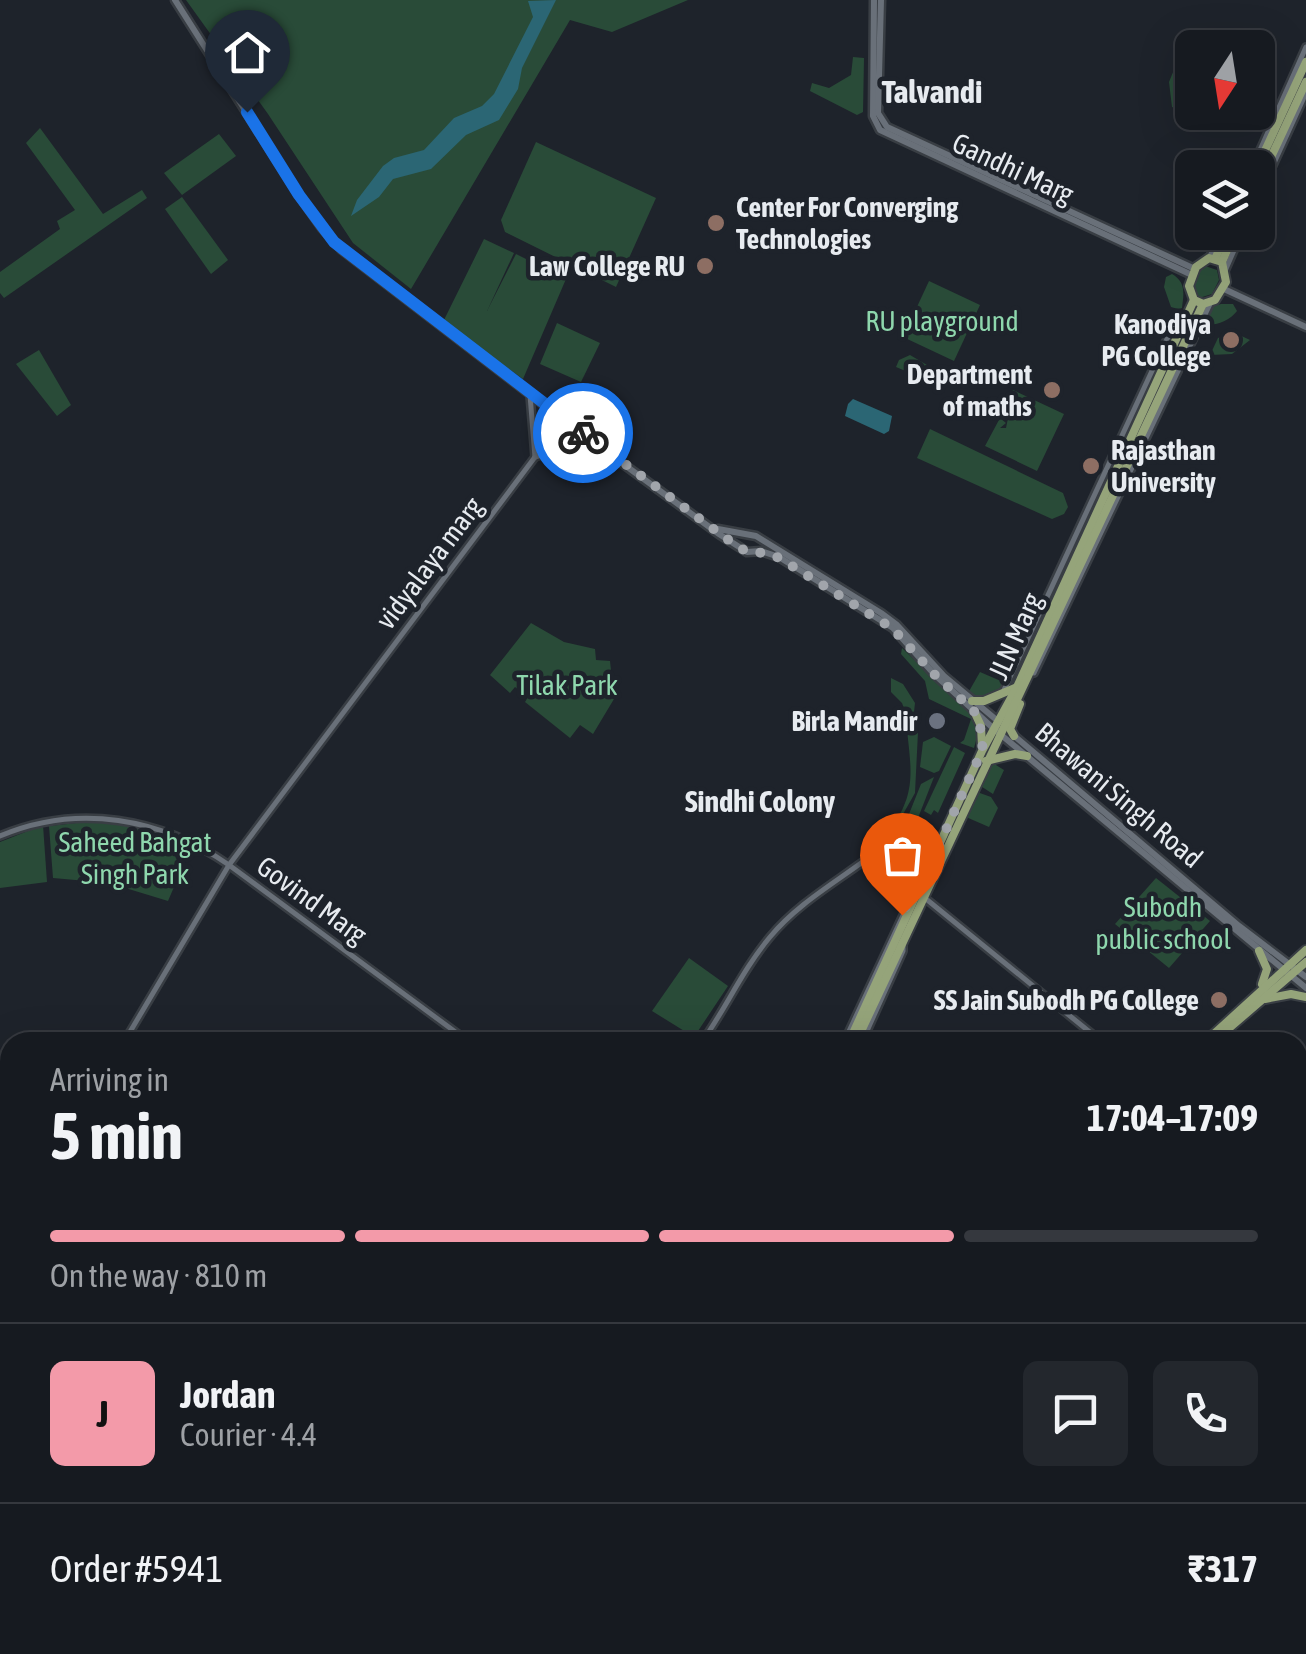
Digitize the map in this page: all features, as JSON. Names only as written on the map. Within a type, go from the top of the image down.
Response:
[{"type":"main road","points":[[175,0],[299,195],[334,242],[712,527],[741,547],[779,558],[884,622],[998,727]]},
{"type":"main road","name":"Gandhi Marg","points":[[877,0],[878,113],[887,126],[1193,272]]},
{"type":"main road","points":[[1264,150],[1306,62]]},
{"type":"main road","points":[[1274,150],[1306,82]]},
{"type":"main road","points":[[1221,250],[1218,263],[1224,289]]},
{"type":"main road","points":[[1224,289],[1203,302],[1189,286],[1193,272],[1218,263],[1227,250]]},
{"type":"main road","points":[[1224,289],[1306,328]]},
{"type":"main road","name":"JLN Marg","points":[[857,1032],[919,893],[986,761],[998,727],[1188,313],[1203,302]]},
{"type":"main road","name":"JLN Marg","points":[[858,1032],[902,943],[924,877],[982,751],[1033,671],[1203,302]]},
{"type":"main road","points":[[712,527],[758,538],[896,625],[973,706],[983,736],[982,751]]},
{"type":"main road","points":[[741,547],[747,535]]},
{"type":"main road","points":[[754,552],[760,545],[758,538]]},
{"type":"main road","points":[[1014,736],[1012,724],[1033,671]]},
{"type":"main road","points":[[973,706],[1017,687]]},
{"type":"main road","name":"Bhawani Singh Road","points":[[998,727],[1014,736],[1289,970]]},
{"type":"main road","name":"Bhawani Singh Road","points":[[998,727],[1027,756],[1259,951],[1306,977]]},
{"type":"main road","points":[[986,761],[1015,754],[1027,756]]},
{"type":"main road","points":[[905,880],[924,877]]},
{"type":"main road","points":[[1217,1032],[1289,970],[1306,950]]},
{"type":"main road","points":[[1223,1032],[1250,1005],[1266,978],[1266,964],[1259,951]]},
{"type":"main road","points":[[1289,970],[1306,962]]},
{"type":"main road","points":[[1289,970],[1306,988]]},
{"type":"main road","points":[[1250,1005],[1269,996],[1306,997]]},
{"type":"street","points":[[1263,150],[1306,47]]},
{"type":"street","points":[[1275,161],[1306,93]]},
{"type":"street","points":[[1002,694],[1164,345],[1177,319],[1188,313]]},
{"type":"street","points":[[530,392],[534,457],[561,449],[603,446]]},
{"type":"street","name":"vidyalaya marg","points":[[130,1032],[229,865],[534,457]]},
{"type":"street","name":"Govind Marg","points":[[0,836],[46,821],[117,820],[161,828],[188,838],[455,1032]]},
{"type":"street","points":[[708,1032],[770,936],[828,883],[851,873],[872,854],[1090,1032]]},
{"type":"green space","points":[[186,0],[688,0],[612,32],[570,20],[411,289],[353,243],[268,114]]},
{"type":"green space","points":[[853,57],[864,58],[863,112],[857,115],[810,91],[812,83],[829,88],[851,75]]},
{"type":"green space","points":[[1175,67],[1175,108],[1172,107],[1169,82]]},
{"type":"green space","points":[[40,128],[103,214],[142,190],[147,198],[4,298],[0,293],[0,272],[60,229],[57,221],[75,210],[26,143]]},
{"type":"green space","points":[[219,134],[236,156],[182,195],[164,173]]},
{"type":"green space","points":[[536,142],[656,198],[616,287],[505,232],[501,220]]},
{"type":"green space","points":[[182,197],[228,260],[211,274],[165,209]]},
{"type":"green space","points":[[484,239],[514,253],[487,311],[516,254],[566,279],[523,379],[443,322]]},
{"type":"green space","points":[[1205,266],[1217,270],[1219,280],[1212,294],[1199,298],[1192,283]]},
{"type":"green space","points":[[1172,274],[1183,289],[1182,308],[1178,309],[1171,307],[1164,287],[1166,277]]},
{"type":"green space","name":"RU playground","points":[[929,281],[980,305],[954,361],[903,337]]},
{"type":"green space","points":[[1233,304],[1237,311],[1221,322],[1202,324],[1210,307]]},
{"type":"green space","points":[[557,323],[600,343],[581,382],[540,364]]},
{"type":"green space","points":[[1233,332],[1250,340],[1232,354],[1210,355],[1218,338]]},
{"type":"green space","points":[[39,350],[71,405],[57,416],[16,364]]},
{"type":"green space","points":[[910,355],[927,365],[927,380],[896,367],[899,360]]},
{"type":"green space","points":[[1013,390],[1064,414],[1037,471],[985,446],[1000,418],[1006,423],[1000,428],[1006,428],[1008,418],[1001,414]]},
{"type":"green space","points":[[930,429],[1063,493],[1068,507],[1064,514],[1052,519],[917,458]]},
{"type":"green space","name":"Tilak Park","points":[[531,623],[564,642],[595,649],[596,660],[610,661],[614,699],[593,734],[580,725],[570,738],[525,702],[528,697],[515,687],[510,693],[490,675]]},
{"type":"green space","points":[[902,648],[968,711],[979,730],[974,748],[960,743],[971,719],[929,699],[925,681],[901,654]]},
{"type":"green space","points":[[980,672],[1003,682],[998,692],[977,699],[968,693]]},
{"type":"green space","points":[[891,678],[903,684],[915,703],[913,721],[918,732],[915,793],[894,830],[891,828],[906,800],[910,773],[906,714],[891,692]]},
{"type":"green space","points":[[934,737],[951,746],[939,771],[934,773],[920,767],[923,742]]},
{"type":"green space","points":[[954,747],[965,753],[938,813],[934,810],[931,815],[924,811]]},
{"type":"green space","points":[[998,760],[996,765],[1004,770],[993,794],[979,785],[990,764]]},
{"type":"green space","points":[[934,777],[918,818],[909,814],[921,784]]},
{"type":"green space","points":[[977,792],[991,797],[998,808],[989,827],[966,817]]},
{"type":"green space","name":"Saheed Bahgat Singh Park","points":[[94,821],[159,830],[192,845],[168,901],[109,883],[53,878],[49,826]]},
{"type":"green space","points":[[43,825],[47,882],[0,888],[0,842]]},
{"type":"green space","points":[[915,830],[923,834],[921,838],[925,841],[911,864],[899,858]]},
{"type":"green space","name":"Subodh public school","points":[[1156,878],[1210,921],[1169,968],[1115,924]]},
{"type":"green space","points":[[689,958],[728,986],[697,1032],[686,1032],[652,1011]]},
{"type":"water","points":[[556,0],[522,68],[518,89],[499,120],[466,135],[431,169],[393,179],[379,197],[351,216],[357,200],[383,166],[394,158],[424,150],[454,118],[482,106],[494,94],[533,17],[528,1]]},
{"type":"water","points":[[853,399],[892,416],[889,431],[884,434],[845,416]]},
{"type":"way so far","points":[[583,433],[734,544],[747,552],[779,558],[884,622],[974,711],[983,736],[982,751],[916,895],[902,915]]},
{"type":"place","name":"Center For Converging Technologies","points":[[716,223]]},
{"type":"place","name":"Law College RU","points":[[705,266]]},
{"type":"place","name":"Kanodiya PG College","points":[[1231,340]]},
{"type":"place","name":"Department of maths","points":[[1052,390]]},
{"type":"place","name":"Rajasthan University","points":[[1091,466]]},
{"type":"place","name":"Birla Mandir","points":[[937,721]]},
{"type":"place","name":"SS Jain Subodh PG College","points":[[1219,1000]]},
{"type":"district","name":"Talvandi","points":[[932,92]]},
{"type":"district","name":"Sindhi Colony","points":[[760,802]]},
{"type":"route","points":[[247,112],[334,242],[583,433]]}]
